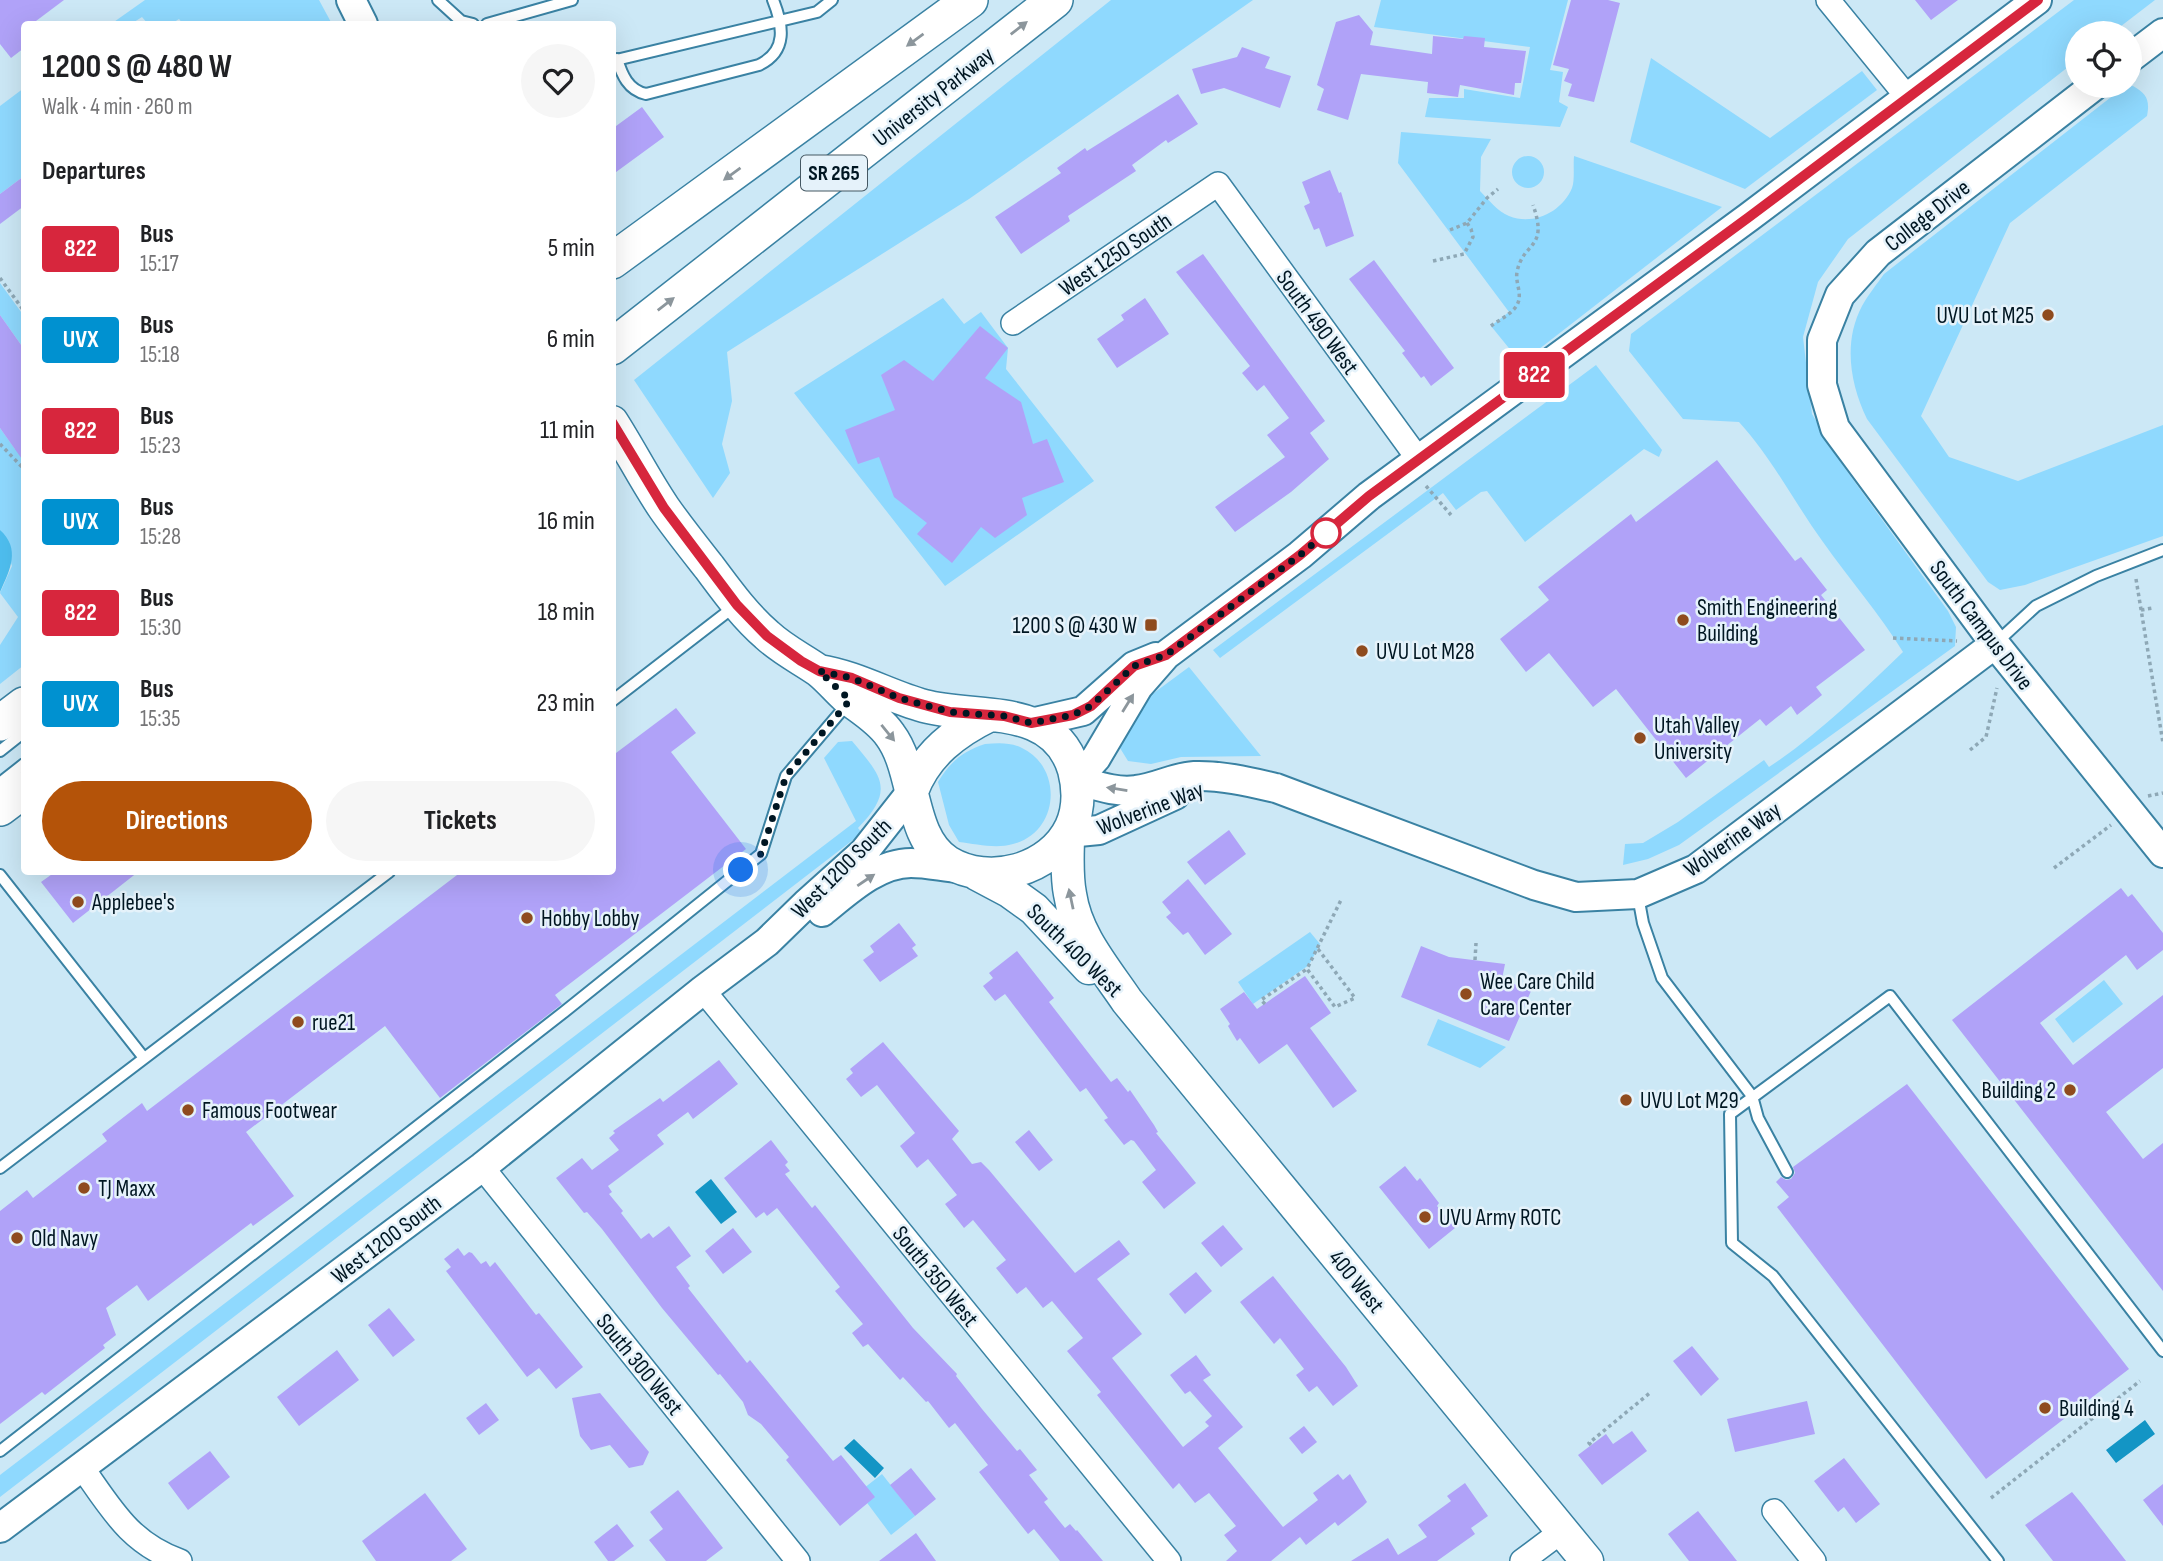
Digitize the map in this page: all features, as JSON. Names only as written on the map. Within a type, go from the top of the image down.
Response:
[{"type":"main road","name":"SR 265","points":[[616,258],[970,0]]},
{"type":"main road","name":"University Parkway","points":[[616,344],[1055,0]]},
{"type":"main road","points":[[616,429],[664,508],[737,605],[767,636],[819,671],[889,733],[898,747],[926,839],[939,855],[967,870],[1018,871],[1052,852],[1068,833],[1078,803],[1073,767],[1060,744],[1041,728],[1004,716],[950,712],[924,706],[852,678],[819,671]]},
{"type":"main road","points":[[0,723],[21,707]]},
{"type":"main road","points":[[912,791],[919,774],[934,753],[956,734],[990,716]]},
{"type":"main road","points":[[0,808],[21,792]]},
{"type":"main road","name":"South 400 West","points":[[1068,833],[1069,886],[1077,920],[1093,951],[1127,1001]]},
{"type":"main road","name":"South 400 West","points":[[967,870],[1009,891],[1034,909],[1094,974],[1127,1001]]},
{"type":"main road","name":"400 West","points":[[1127,1001],[1587,1561]]},
{"type":"street","points":[[351,0],[362,21]]},
{"type":"street","points":[[1828,0],[1908,98]]},
{"type":"street","points":[[1076,780],[1103,748],[1138,687],[1166,655],[1300,555],[1352,509],[1423,473],[2038,0]]},
{"type":"street","points":[[2142,49],[2163,33]]},
{"type":"street","name":"College Drive","points":[[1822,385],[1822,340],[1840,295],[1878,253],[2078,98]]},
{"type":"street","name":"South 490 West","points":[[1218,184],[1423,473]]},
{"type":"street","name":"West 1250 South","points":[[1013,323],[1218,184]]},
{"type":"street","name":"South Campus Drive","points":[[1822,385],[1835,428],[1995,644],[2163,853]]},
{"type":"street","name":"Wolverine Way","points":[[1076,780],[1126,791],[1145,789],[1182,778],[1214,777],[1276,788],[1534,885],[1576,897],[1638,894],[1696,869],[1995,644]]},
{"type":"street","points":[[1031,723],[1083,711],[1134,666],[1166,655]]},
{"type":"street","name":"Wolverine Way","points":[[1068,833],[1099,830],[1166,798],[1231,780]]},
{"type":"street","name":"West 1200 South","points":[[0,1528],[482,1167],[767,942],[864,852],[912,791]]},
{"type":"street","name":"West 1200 South","points":[[767,942],[805,923],[869,877],[888,867],[911,863],[967,870]]},
{"type":"street","name":"South 350 West","points":[[703,990],[1169,1561]]},
{"type":"street","name":"South 300 West","points":[[482,1167],[798,1561]]},
{"type":"street","points":[[81,1466],[133,1536],[163,1555],[180,1561]]},
{"type":"street","points":[[1774,1511],[1814,1561]]},
{"type":"street","points":[[1522,1561],[1562,1531]]},
{"type":"lane","points":[[438,0],[461,21]]},
{"type":"lane","points":[[498,21],[572,0]]},
{"type":"lane","points":[[616,62],[623,77],[638,92],[646,94],[768,61],[778,51],[780,19],[773,0]]},
{"type":"lane","points":[[616,60],[817,12],[832,0]]},
{"type":"lane","points":[[1995,644],[2036,606],[2096,576],[2163,550]]},
{"type":"lane","points":[[616,698],[737,605]]},
{"type":"lane","points":[[0,1451],[554,1020],[761,854],[786,776],[850,700]]},
{"type":"lane","points":[[0,751],[21,734]]},
{"type":"lane","points":[[0,783],[21,766]]},
{"type":"lane","points":[[0,875],[144,1058]]},
{"type":"lane","points":[[0,1168],[385,875]]},
{"type":"lane","points":[[1638,894],[1643,923],[1662,978],[1752,1096],[1758,1118],[1787,1172]]},
{"type":"lane","points":[[1998,1561],[1773,1276],[1732,1244],[1730,1114],[1890,996],[2163,1351]]},
{"type":"path","points":[[1450,230],[1467,223],[1498,189]]},
{"type":"path","points":[[1491,326],[1517,306],[1520,293],[1518,268],[1535,243],[1539,230],[1533,205]]},
{"type":"path","points":[[1433,261],[1464,254],[1474,237],[1467,223]]},
{"type":"path","points":[[0,278],[21,307]]},
{"type":"path","points":[[0,444],[21,466]]},
{"type":"path","points":[[1423,473],[1451,515]]},
{"type":"path","points":[[2136,579],[2163,743]]},
{"type":"path","points":[[2141,610],[2153,608]]},
{"type":"path","points":[[1893,638],[1963,641]]},
{"type":"path","points":[[1970,750],[1986,737],[1997,688]]},
{"type":"path","points":[[2147,796],[2163,793]]},
{"type":"path","points":[[2054,868],[2113,823]]},
{"type":"path","points":[[1265,1004],[1261,1000],[1307,969],[1341,900]]},
{"type":"path","points":[[1475,960],[1476,943]]},
{"type":"path","points":[[1307,969],[1335,1007],[1354,998],[1318,949]]},
{"type":"path","points":[[1306,978],[1311,974]]},
{"type":"path","points":[[1320,996],[1325,992]]},
{"type":"path","points":[[1991,1498],[2140,1381]]},
{"type":"path","points":[[1591,1445],[1589,1443],[1651,1392]]},
{"type":"shaded area","points":[[145,0],[319,0],[330,21],[145,21],[142,17],[136,21],[115,21]]},
{"type":"shaded area","points":[[1111,0],[1253,0],[969,199],[727,352],[732,401],[722,444],[730,473],[713,498],[634,380]]},
{"type":"shaded area","points":[[1381,0],[1568,0],[1550,70],[1563,72],[1559,102],[1568,107],[1560,127],[1425,117],[1429,98],[1464,98],[1464,89],[1520,98],[1530,47],[1374,27]]},
{"type":"shaded area","points":[[2074,0],[2155,0],[2128,21],[2065,21],[2065,69],[1848,239],[1818,282],[1803,337],[1812,414],[1844,467],[1948,611],[1956,627],[1955,646],[1679,845],[1648,859],[1623,865],[1625,844],[1643,843],[1678,822],[1764,760],[1769,767],[1822,727],[1903,652],[1823,542],[1751,436],[1739,422],[1683,419],[1629,351],[1631,334]]},
{"type":"shaded area","points":[[1651,58],[1770,138],[1862,71],[1877,90],[1745,189],[1630,142]]},
{"type":"shaded area","points":[[21,90],[21,178],[0,194],[0,106]]},
{"type":"shaded area","points":[[2142,92],[2148,106],[2147,116],[2010,223],[1921,416],[1949,457],[2018,481],[2163,425],[2163,536],[2025,585],[2000,590],[1988,582],[1867,419],[1856,392],[1851,363],[1852,334],[1864,302],[1884,274],[2110,98],[2142,98]]},
{"type":"shaded area","points":[[1401,132],[1491,139],[1481,157],[1480,191],[1501,212],[1518,219],[1546,215],[1561,204],[1573,185],[1574,156],[1722,207],[1521,363],[1491,326],[1509,312],[1398,163]]},
{"type":"shaded area","points":[[1528,156],[1539,161],[1544,172],[1539,183],[1528,188],[1517,183],[1512,172],[1517,161]]},
{"type":"shaded area","points":[[0,283],[21,312],[21,345],[0,315]]},
{"type":"shaded area","points":[[943,298],[964,324],[981,312],[1008,348],[1006,369],[1094,481],[945,586],[794,393]]},
{"type":"shaded area","points":[[1596,365],[1662,450],[1659,457],[1644,449],[1525,542],[1487,491],[1481,492],[1456,510],[1443,493],[1220,658],[1213,650]]},
{"type":"shaded area","points":[[0,428],[15,449],[21,444],[21,667],[0,684],[0,645],[18,617],[0,593],[12,566],[0,530]]},
{"type":"shaded area","points":[[0,530],[10,545],[12,560],[0,592]]},
{"type":"shaded area","points":[[1189,667],[1261,756],[1181,757],[1151,764],[1128,761],[1115,740],[1124,715]]},
{"type":"shaded area","points":[[852,741],[871,764],[880,783],[877,803],[858,828],[862,833],[0,1497],[0,1475],[856,821],[824,758],[838,742]]},
{"type":"shaded area","points":[[999,743],[1022,748],[1036,757],[1050,784],[1047,814],[1040,827],[1028,838],[1013,844],[993,846],[959,842],[949,825],[938,782],[958,758],[985,744]]},
{"type":"shaded area","points":[[1310,932],[1320,944],[1309,965],[1253,1004],[1238,982]]},
{"type":"shaded area","points":[[2104,980],[2123,1004],[2073,1043],[2055,1019]]},
{"type":"shaded area","points":[[1438,1019],[1506,1047],[1480,1068],[1427,1045]]},
{"type":"shaded area","points":[[711,1179],[737,1212],[721,1224],[695,1192]]},
{"type":"shaded area","points":[[2145,1420],[2155,1434],[2116,1463],[2106,1450]]},
{"type":"shaded area","points":[[854,1439],[884,1468],[875,1478],[844,1448]]},
{"type":"shaded area","points":[[882,1474],[915,1516],[891,1535],[859,1492]]},
{"type":"building","points":[[0,0],[64,0],[36,21],[21,21],[21,50],[11,58],[0,44]]},
{"type":"building","points":[[1571,0],[1608,0],[1620,3],[1594,102],[1568,96],[1572,84],[1564,81],[1569,69],[1553,65]]},
{"type":"building","points":[[1915,0],[1958,0],[1931,20]]},
{"type":"building","points":[[1359,15],[1373,32],[1370,45],[1432,54],[1433,36],[1463,39],[1464,36],[1485,38],[1484,47],[1526,51],[1521,83],[1515,83],[1514,95],[1460,85],[1458,97],[1427,93],[1428,82],[1361,74],[1348,120],[1317,110],[1324,89],[1317,85],[1336,22]]},
{"type":"building","points":[[1242,47],[1270,57],[1265,68],[1291,76],[1280,108],[1224,88],[1201,94],[1192,69],[1237,57]]},
{"type":"building","points":[[1178,94],[1198,124],[1168,143],[1166,140],[1132,165],[1136,171],[1068,216],[1070,221],[1021,254],[995,217],[1061,173],[1057,168],[1085,148],[1087,151]]},
{"type":"building","points":[[642,107],[664,137],[616,172],[616,126]]},
{"type":"building","points":[[1330,170],[1339,193],[1341,192],[1354,236],[1326,247],[1319,228],[1314,230],[1304,206],[1310,203],[1302,182]]},
{"type":"building","points":[[21,178],[21,208],[0,224],[0,194]]},
{"type":"building","points":[[1203,254],[1325,421],[1310,433],[1329,459],[1291,492],[1235,532],[1215,507],[1285,457],[1267,435],[1289,418],[1264,385],[1257,391],[1242,373],[1250,366],[1176,272]]},
{"type":"building","points":[[1374,260],[1454,368],[1431,386],[1424,376],[1421,378],[1402,353],[1405,351],[1349,279]]},
{"type":"building","points":[[1145,298],[1169,334],[1117,368],[1097,339],[1124,320],[1121,315]]},
{"type":"building","points":[[0,315],[21,345],[21,458],[0,428]]},
{"type":"building","points":[[980,326],[1008,348],[985,378],[1021,402],[1033,444],[1047,439],[1064,482],[1022,498],[1027,515],[995,538],[981,527],[952,563],[917,534],[927,523],[894,497],[879,457],[858,464],[845,430],[895,410],[881,375],[904,360],[933,381]]},
{"type":"building","name":"Smith Engineering Building","points":[[1717,460],[1795,561],[1801,557],[1827,590],[1821,595],[1865,650],[1816,687],[1822,695],[1797,715],[1791,706],[1766,726],[1760,719],[1686,778],[1616,689],[1593,707],[1549,653],[1526,672],[1500,639],[1549,600],[1538,587],[1631,514],[1636,522]]},
{"type":"building","points":[[676,708],[696,733],[671,752],[746,849],[555,995],[562,1004],[440,1098],[385,1026],[246,1132],[294,1196],[253,1226],[251,1223],[148,1301],[137,1285],[106,1308],[116,1335],[103,1345],[105,1348],[45,1395],[42,1392],[0,1424],[0,1211],[27,1190],[33,1198],[107,1141],[102,1134],[142,1103],[147,1111],[457,875],[616,875],[616,753]]},
{"type":"building","points":[[1229,830],[1246,854],[1205,885],[1187,862]]},
{"type":"building","name":"Applebee's","points":[[51,875],[134,875],[73,923],[41,882]]},
{"type":"building","points":[[1188,879],[1232,934],[1205,955],[1188,932],[1183,935],[1166,917],[1171,913],[1162,902]]},
{"type":"building","name":"Building 2","points":[[2121,888],[2128,897],[2132,894],[2163,933],[2163,950],[2137,970],[2126,955],[2040,1023],[2073,1065],[2163,995],[2163,1068],[2106,1112],[2143,1159],[2163,1143],[2163,1291],[1952,1020]]},
{"type":"building","points":[[899,923],[916,945],[912,948],[918,956],[880,982],[863,960],[874,952],[870,946]]},
{"type":"building","name":"Wee Care Child Care Center","points":[[1421,946],[1449,957],[1505,964],[1502,979],[1531,991],[1509,1041],[1401,997]]},
{"type":"building","points":[[1017,951],[1054,998],[1049,1002],[1111,1082],[1117,1078],[1128,1092],[1130,1090],[1154,1125],[1158,1132],[1156,1133],[1196,1183],[1164,1209],[1142,1182],[1156,1170],[1134,1141],[1124,1145],[1104,1120],[1108,1118],[1086,1088],[1080,1092],[1005,994],[995,1001],[983,986],[993,978],[989,973]]},
{"type":"building","points":[[1305,976],[1331,1013],[1310,1028],[1357,1091],[1333,1108],[1287,1044],[1259,1064],[1240,1038],[1237,1041],[1220,1009],[1244,992],[1257,1009]]},
{"type":"building","points":[[883,1042],[959,1131],[952,1139],[972,1164],[981,1162],[989,1170],[1075,1273],[1119,1240],[1130,1254],[1097,1279],[1142,1334],[1112,1358],[1183,1447],[1209,1426],[1205,1422],[1212,1416],[1190,1391],[1185,1394],[1170,1375],[1196,1355],[1211,1375],[1203,1380],[1243,1427],[1218,1448],[1283,1527],[1318,1500],[1313,1493],[1338,1474],[1343,1480],[1350,1474],[1367,1502],[1338,1526],[1335,1522],[1306,1545],[1300,1537],[1271,1561],[1226,1561],[1237,1551],[1224,1535],[1236,1526],[1209,1493],[1195,1503],[1179,1483],[1173,1489],[1097,1395],[1101,1392],[1067,1351],[1083,1338],[1052,1301],[1043,1308],[1026,1287],[1017,1294],[996,1268],[1006,1260],[973,1220],[964,1228],[945,1204],[957,1195],[928,1159],[917,1168],[900,1146],[915,1133],[877,1085],[861,1097],[846,1079],[853,1073],[850,1069]]},
{"type":"building","points":[[719,1060],[738,1084],[693,1119],[688,1112],[657,1135],[664,1144],[608,1186],[612,1192],[609,1194],[641,1239],[649,1233],[653,1238],[669,1226],[691,1256],[676,1267],[690,1286],[688,1288],[747,1363],[750,1360],[833,1461],[841,1455],[875,1497],[840,1526],[786,1460],[789,1457],[761,1424],[748,1415],[743,1402],[662,1308],[602,1229],[587,1212],[584,1213],[556,1178],[582,1158],[592,1170],[619,1150],[609,1138],[615,1133],[613,1131],[660,1098],[663,1102]]},
{"type":"building","points":[[1907,1084],[2129,1369],[1986,1479],[1777,1207],[1789,1197],[1776,1182],[1781,1177],[1791,1179],[1795,1173],[1793,1167]]},
{"type":"building","points":[[1029,1130],[1053,1160],[1039,1171],[1015,1142]]},
{"type":"building","points":[[771,1140],[788,1162],[785,1165],[790,1171],[785,1174],[812,1208],[815,1205],[913,1328],[957,1374],[1017,1451],[1020,1449],[1037,1470],[1029,1475],[1048,1499],[1044,1502],[1065,1528],[1070,1524],[1077,1530],[1103,1561],[1060,1561],[1034,1529],[1028,1534],[979,1472],[988,1465],[955,1423],[949,1428],[928,1401],[926,1402],[903,1377],[900,1380],[868,1344],[863,1347],[852,1333],[863,1324],[835,1291],[840,1287],[777,1208],[767,1216],[764,1212],[756,1218],[724,1178]]},
{"type":"building","name":"UVU Army ROTC","points":[[1405,1166],[1417,1181],[1420,1178],[1439,1203],[1437,1206],[1455,1228],[1429,1249],[1379,1187]]},
{"type":"building","points":[[1223,1225],[1243,1249],[1221,1267],[1201,1243]]},
{"type":"building","points":[[733,1228],[752,1252],[723,1274],[705,1251]]},
{"type":"building","points":[[458,1248],[464,1256],[472,1253],[481,1264],[486,1261],[490,1267],[495,1262],[536,1315],[539,1313],[583,1367],[556,1389],[539,1368],[527,1377],[446,1271],[451,1267],[444,1259]]},
{"type":"building","points":[[1196,1272],[1212,1291],[1185,1314],[1169,1294]]},
{"type":"building","points":[[1273,1276],[1346,1367],[1358,1386],[1333,1406],[1317,1386],[1309,1392],[1296,1375],[1304,1369],[1280,1338],[1274,1344],[1240,1302]]},
{"type":"building","points":[[389,1308],[415,1340],[393,1357],[368,1325]]},
{"type":"building","points":[[1692,1346],[1719,1379],[1701,1396],[1673,1361]]},
{"type":"building","points":[[337,1350],[359,1380],[299,1426],[277,1397]]},
{"type":"building","points":[[600,1393],[649,1452],[643,1465],[629,1468],[610,1445],[591,1450],[580,1436],[572,1398]]},
{"type":"building","points":[[1807,1401],[1815,1434],[1735,1452],[1727,1419]]},
{"type":"building","points":[[486,1403],[499,1420],[479,1435],[466,1418]]},
{"type":"building","points":[[1304,1426],[1317,1442],[1302,1454],[1289,1438]]},
{"type":"building","points":[[1632,1431],[1647,1451],[1602,1485],[1578,1455],[1606,1434],[1613,1444]]},
{"type":"building","points":[[210,1451],[230,1477],[188,1510],[168,1483]]},
{"type":"building","points":[[1844,1458],[1880,1504],[1856,1523],[1844,1507],[1838,1512],[1814,1481]]},
{"type":"building","points":[[911,1468],[936,1499],[915,1516],[890,1485]]},
{"type":"building","points":[[1465,1483],[1488,1516],[1471,1528],[1475,1534],[1437,1561],[1351,1561],[1388,1538],[1398,1555],[1427,1537],[1418,1525],[1451,1501],[1447,1496]]},
{"type":"building","points":[[2163,1484],[2163,1526],[2143,1500]]},
{"type":"building","points":[[678,1490],[723,1548],[706,1561],[666,1561],[649,1540],[663,1529],[650,1512]]},
{"type":"building","points":[[2072,1492],[2126,1561],[2053,1561],[2025,1525]]},
{"type":"building","points":[[425,1493],[467,1549],[451,1561],[376,1561],[362,1541]]},
{"type":"building","points":[[1698,1511],[1737,1561],[1689,1561],[1668,1534]]},
{"type":"building","points":[[617,1524],[634,1546],[614,1561],[608,1561],[594,1542]]},
{"type":"building","points":[[916,1533],[936,1561],[879,1561]]},
{"type":"bus line","name":"822","points":[[616,429],[664,508],[737,605],[767,636],[801,661],[819,671],[852,678],[899,698],[950,712],[1004,716],[1031,723],[1073,715],[1091,706],[1134,666],[1166,655],[1300,555],[1369,496],[1749,217],[2038,0]]},
{"type":"place","name":"UVU Lot M25","points":[[2048,315]]},
{"type":"place","name":"Smith Engineering Building","points":[[1683,620]]},
{"type":"place","name":"1200 S @ 430 W","points":[[1151,625]]},
{"type":"place","name":"UVU Lot M28","points":[[1362,651]]},
{"type":"place","name":"Utah Valley University","points":[[1640,738]]},
{"type":"place","name":"Applebee's","points":[[78,902]]},
{"type":"place","name":"Hobby Lobby","points":[[527,918]]},
{"type":"place","name":"Wee Care Child Care Center","points":[[1466,994]]},
{"type":"place","name":"rue21","points":[[298,1022]]},
{"type":"place","name":"Building 2","points":[[2070,1090]]},
{"type":"place","name":"UVU Lot M29","points":[[1626,1100]]},
{"type":"place","name":"Famous Footwear","points":[[188,1110]]},
{"type":"place","name":"TJ Maxx","points":[[84,1188]]},
{"type":"place","name":"UVU Army ROTC","points":[[1425,1217]]},
{"type":"place","name":"Old Navy","points":[[17,1238]]},
{"type":"place","name":"Building 4","points":[[2045,1408]]},
{"type":"route","points":[[741,870],[761,854],[786,776],[850,700],[819,671],[852,678],[899,698],[950,712],[1004,716],[1031,723],[1073,715],[1091,706],[1134,666],[1166,655],[1331,529],[1326,533]]}]
